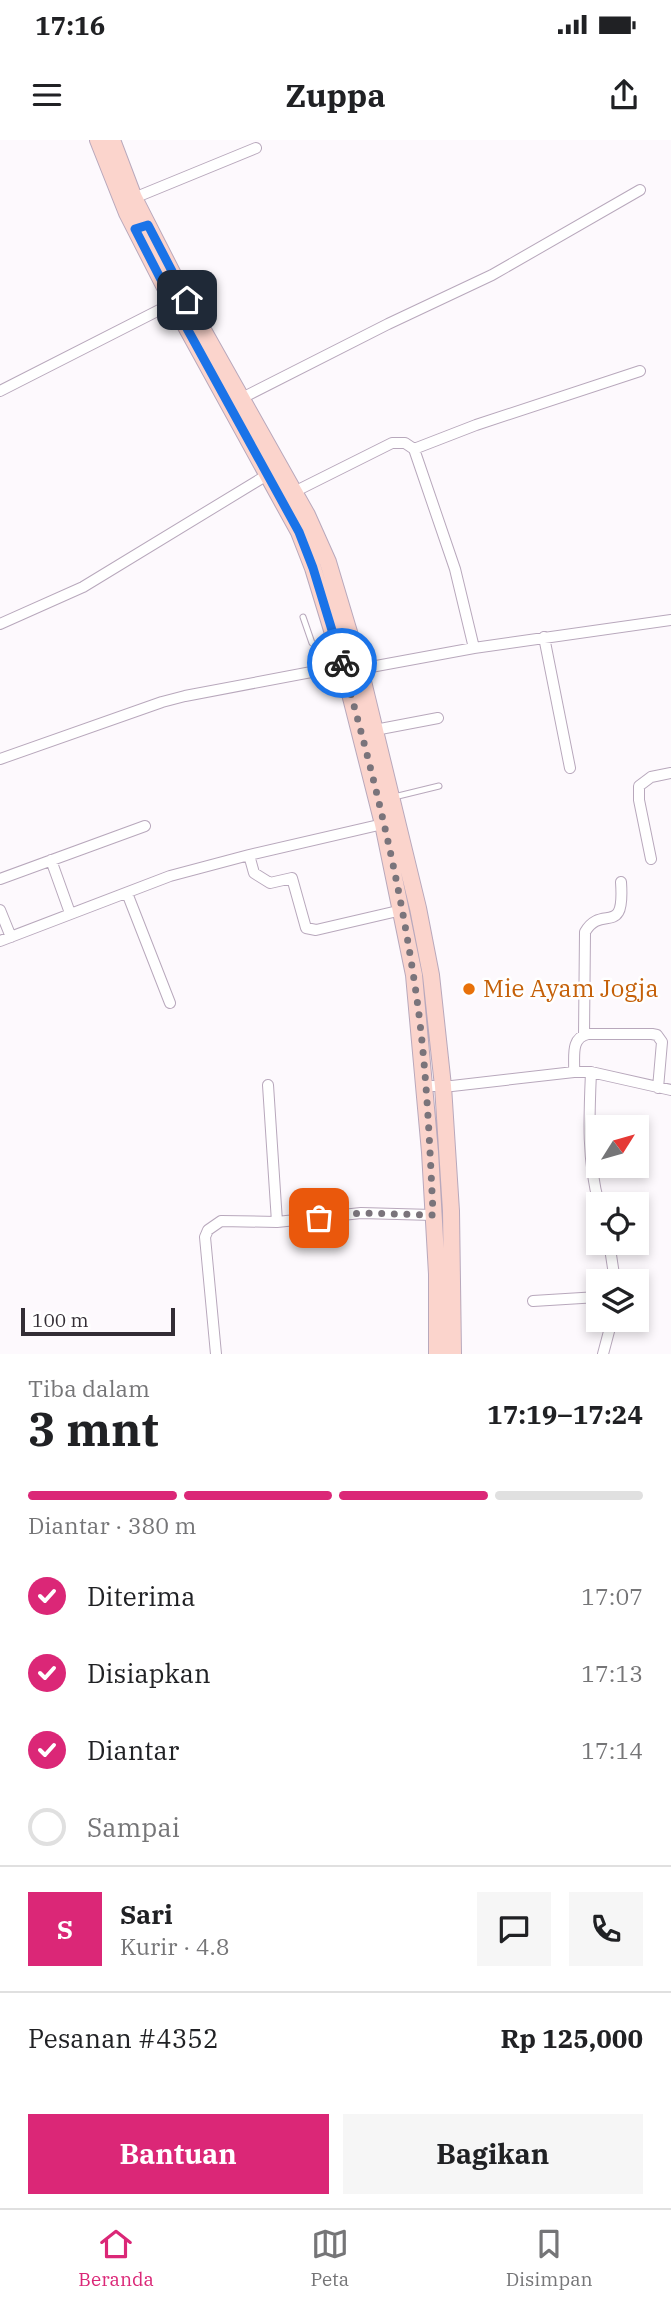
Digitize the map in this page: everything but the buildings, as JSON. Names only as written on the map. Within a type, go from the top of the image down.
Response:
[{"type":"main road","points":[[98,140],[141,227],[173,303],[274,472],[294,492],[328,562],[360,669],[392,797],[431,975],[443,1086],[451,1212],[453,1354]]},
{"type":"main road","points":[[112,140],[134,198],[141,227],[187,300],[242,398],[313,568],[343,666],[383,824],[414,975],[425,1086],[437,1274],[436,1354]]},
{"type":"main road","points":[[433,1213],[451,1212]]},
{"type":"street","points":[[134,198],[256,148]]},
{"type":"street","points":[[242,398],[492,275],[639,190]]},
{"type":"street","points":[[0,391],[173,303]]},
{"type":"street","points":[[414,449],[476,425],[640,371]]},
{"type":"street","points":[[294,492],[392,443],[400,442],[414,449],[455,569],[474,648]]},
{"type":"street","points":[[0,624],[83,587],[274,472]]},
{"type":"street","points":[[0,759],[162,702],[343,666],[360,669],[474,648],[671,620]]},
{"type":"street","points":[[544,637],[570,768]]},
{"type":"street","points":[[375,730],[438,718]]},
{"type":"street","points":[[651,859],[639,800],[639,786],[651,777],[671,774]]},
{"type":"street","points":[[0,910],[5,939],[170,876],[383,824]]},
{"type":"street","points":[[0,880],[145,826]]},
{"type":"street","points":[[249,855],[254,873],[270,883],[292,878],[306,928],[316,930],[402,910]]},
{"type":"street","points":[[51,860],[70,914]]},
{"type":"street","points":[[584,1035],[585,932],[592,923],[620,912],[621,882]]},
{"type":"street","points":[[127,893],[170,1003]]},
{"type":"street","points":[[574,1072],[575,1041],[584,1035],[657,1035],[662,1042],[658,1088]]},
{"type":"street","points":[[425,1086],[574,1072],[591,1073],[671,1090]]},
{"type":"street","points":[[591,1073],[588,1138],[596,1192]]},
{"type":"street","points":[[268,1085],[277,1222]]},
{"type":"street","points":[[216,1354],[205,1237],[208,1230],[221,1221],[277,1222],[360,1213],[433,1213]]},
{"type":"street","points":[[533,1301],[586,1298]]},
{"type":"street","points":[[603,1354],[609,1332]]},
{"type":"lane","points":[[303,617],[313,643],[318,648],[336,644]]},
{"type":"lane","points":[[392,797],[439,786]]},
{"type":"way so far","points":[[319,1218],[360,1213],[433,1215],[425,1086],[414,975],[383,824],[342,663]]},
{"type":"place","name":"Mie Ayam Jogja","points":[[469,989]]},
{"type":"route","points":[[187,300],[148,225],[135,229],[299,532],[342,663]]}]
